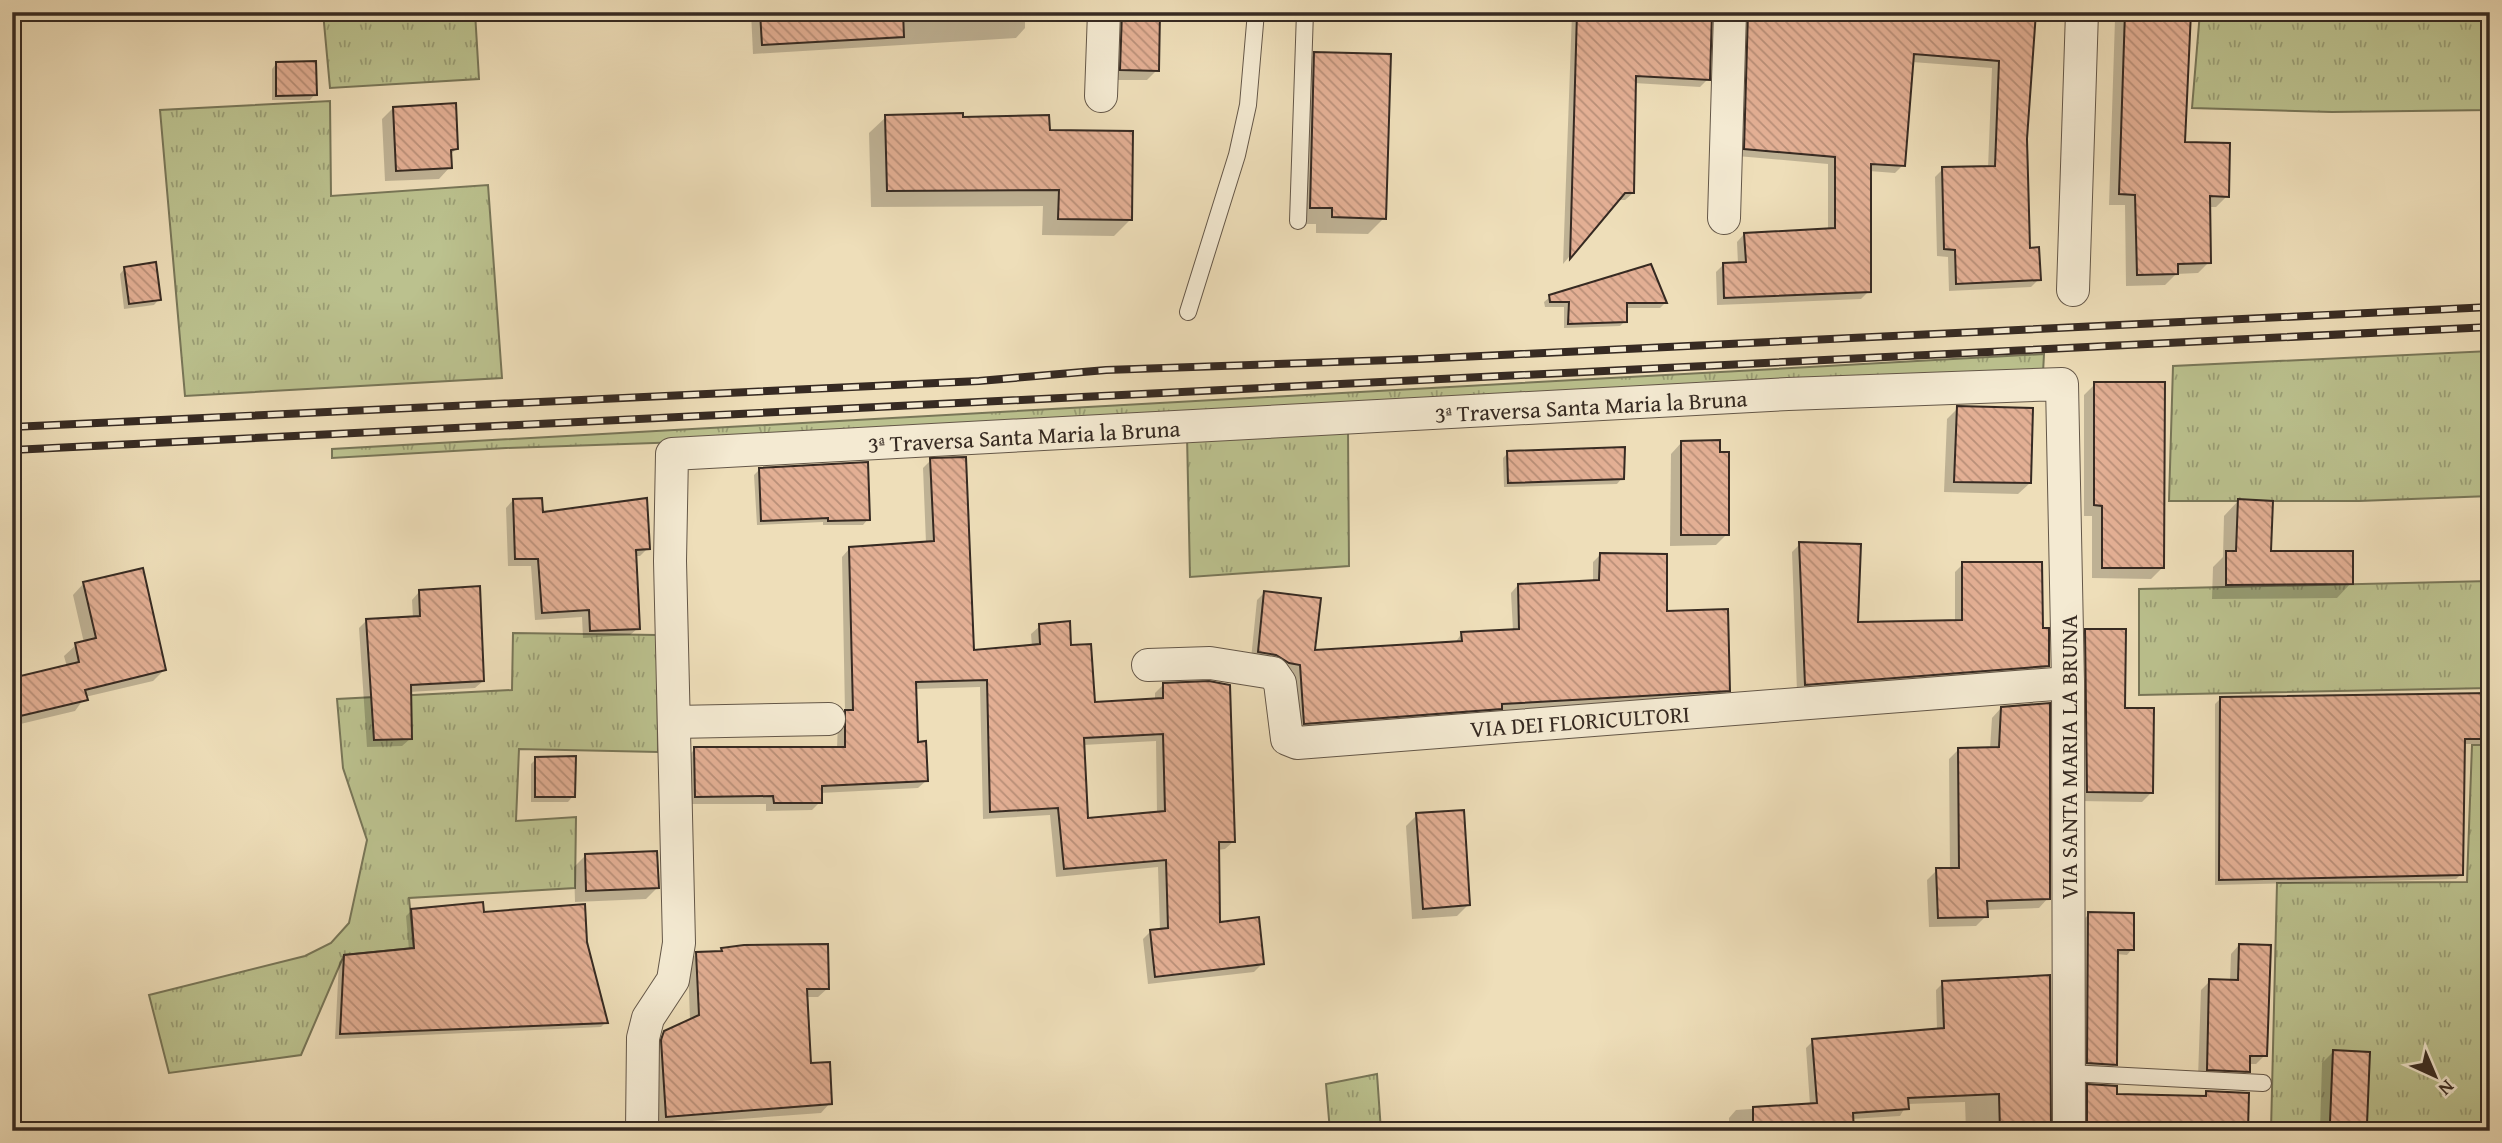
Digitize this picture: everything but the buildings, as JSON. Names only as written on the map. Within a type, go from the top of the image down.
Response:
[{"type":"street","points":[[1101,96],[1104,12]]},
{"type":"street","points":[[1724,218],[1730,12]]},
{"type":"street","points":[[2073,290],[2082,12]]},
{"type":"street","name":"VIA SANTA MARIA LA BRUNA","points":[[2062,384],[2068,683],[2068,1131]]},
{"type":"street","name":"3ª Traversa Santa Maria la Bruna","points":[[642,1131],[643,1038],[648,1018],[673,980],[679,943],[670,561],[672,454],[1801,394],[2062,384]]},
{"type":"street","name":"VIA DEI FLORICULTORI","points":[[1148,665],[1210,663],[1273,673],[1280,683],[1287,739],[1297,743],[2068,683]]},
{"type":"street","points":[[674,722],[829,719]]},
{"type":"lane","points":[[1188,312],[1237,155],[1248,105],[1256,12]]},
{"type":"lane","points":[[1298,221],[1305,12]]},
{"type":"lane","points":[[2069,1073],[2263,1083]]},
{"type":"green space","points":[[323,12],[475,12],[479,79],[330,88]]},
{"type":"green space","points":[[2200,12],[2490,12],[2490,110],[2332,112],[2192,108]]},
{"type":"green space","points":[[330,101],[331,196],[488,185],[502,378],[185,396],[160,110]]},
{"type":"green space","points":[[2490,351],[2490,496],[2359,501],[2169,501],[2173,366]]},
{"type":"green space","points":[[2044,354],[2043,373],[888,435],[506,448],[332,458],[332,449]]},
{"type":"green space","points":[[1348,431],[1349,566],[1190,577],[1187,435]]},
{"type":"green space","points":[[2490,581],[2490,688],[2139,695],[2139,589]]},
{"type":"green space","points":[[513,633],[657,635],[658,752],[519,749],[516,821],[576,817],[575,888],[409,898],[414,948],[344,955],[301,1055],[169,1073],[149,995],[305,956],[331,943],[349,923],[367,840],[343,768],[337,699],[512,690]]},
{"type":"green space","points":[[2472,745],[2490,745],[2490,1131],[2271,1131],[2277,883],[2467,882]]},
{"type":"green space","points":[[1377,1074],[1381,1131],[1330,1131],[1326,1084]]},
{"type":"railway","points":[[12,427],[979,381],[1106,370],[1420,359],[2490,307]]},
{"type":"railway","points":[[12,450],[2490,327]]}]
